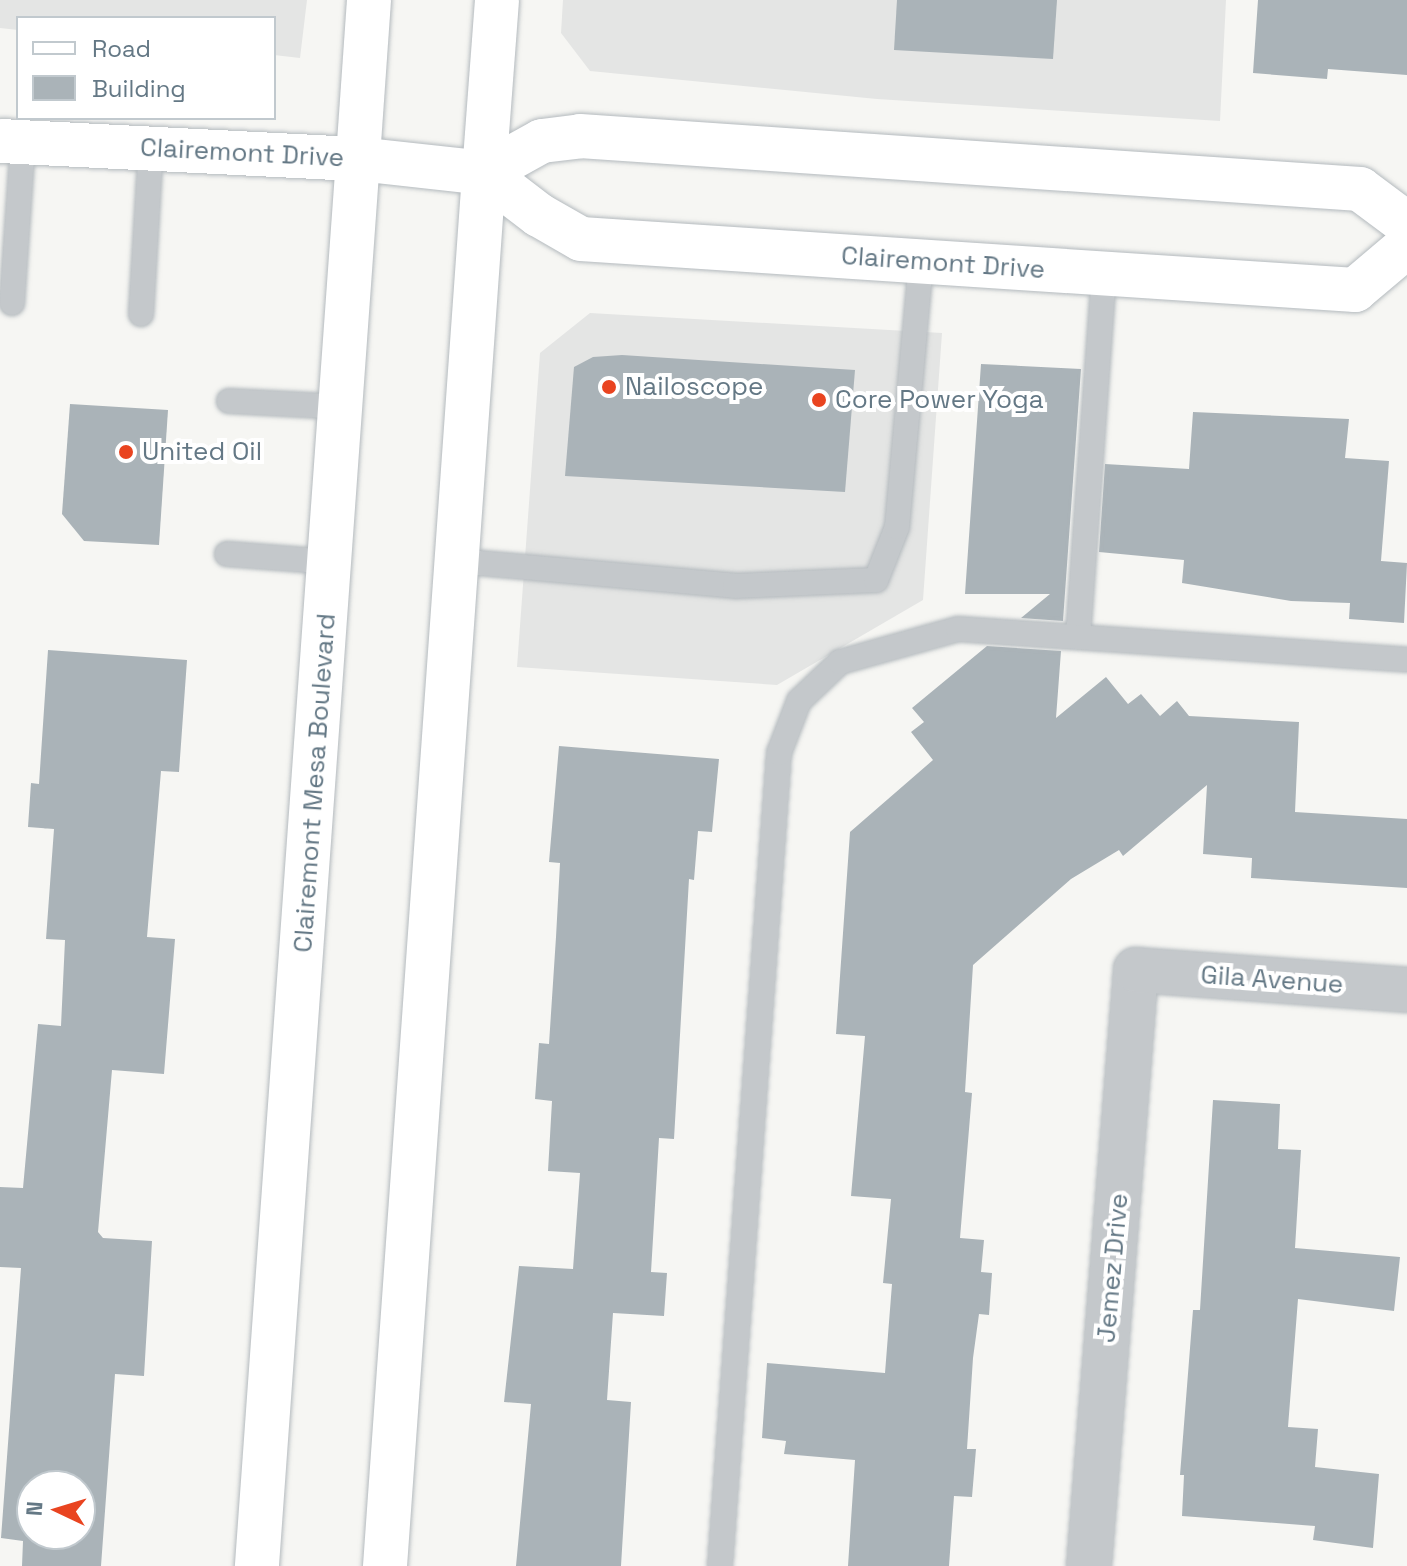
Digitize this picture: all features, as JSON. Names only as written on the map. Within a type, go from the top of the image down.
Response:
[{"type":"main road","name":"Clairemont Mesa Boulevard","points":[[257,1566],[369,0]]},
{"type":"main road","points":[[385,1566],[497,0]]},
{"type":"main road","points":[[484,173],[542,141],[580,136],[1360,189],[1407,224]]},
{"type":"main road","name":"Clairemont Drive","points":[[12,142],[358,159],[484,173],[539,215],[581,239],[1355,290],[1407,246]]},
{"type":"street","name":"Gila Avenue","points":[[1136,970],[1407,990]]},
{"type":"street","name":"Jemez Drive","points":[[1089,1566],[1136,970]]},
{"type":"lane","points":[[12,142],[12,303]]},
{"type":"lane","points":[[141,314],[151,147]]},
{"type":"lane","points":[[457,561],[735,586],[876,580],[897,527],[921,262]]},
{"type":"lane","points":[[1078,637],[1104,274]]},
{"type":"lane","points":[[229,401],[342,407]]},
{"type":"lane","points":[[227,554],[331,562]]},
{"type":"lane","points":[[720,1566],[779,753],[799,701],[840,662],[958,629],[1407,660]]},
{"type":"shaded area","points":[[0,0],[307,0],[300,58],[276,55],[276,16],[16,16],[16,30],[0,28]]},
{"type":"shaded area","points":[[563,0],[1226,0],[1220,121],[877,99],[590,71],[561,33]]},
{"type":"shaded area","points":[[590,313],[942,333],[923,600],[777,685],[517,667],[540,353]]},
{"type":"building","points":[[897,0],[1057,0],[1053,59],[894,50]]},
{"type":"building","points":[[1258,0],[1407,0],[1407,75],[1328,69],[1327,79],[1253,73]]},
{"type":"building","points":[[622,355],[855,370],[845,492],[565,476],[574,367],[593,357]]},
{"type":"building","points":[[981,364],[1081,369],[1063,621],[1021,618],[1050,594],[965,594]]},
{"type":"building","points":[[70,404],[168,410],[159,545],[84,541],[62,514]]},
{"type":"building","points":[[1193,412],[1349,419],[1345,458],[1389,461],[1381,561],[1407,563],[1404,623],[1349,619],[1350,603],[1291,601],[1182,583],[1184,560],[1099,552],[1105,464],[1189,469]]},
{"type":"building","points":[[987,646],[1061,651],[1056,718],[1106,677],[1128,704],[1141,694],[1160,716],[1177,701],[1189,716],[1299,722],[1295,812],[1407,819],[1407,888],[1251,878],[1252,858],[1203,854],[1207,785],[1123,856],[1119,850],[1071,879],[973,965],[965,1092],[972,1093],[960,1238],[984,1240],[981,1272],[992,1273],[989,1315],[979,1314],[973,1358],[967,1449],[976,1449],[972,1497],[954,1496],[949,1566],[848,1566],[855,1460],[784,1454],[786,1441],[762,1438],[767,1363],[885,1373],[892,1284],[883,1283],[891,1199],[851,1196],[865,1036],[836,1034],[850,832],[933,760],[911,732],[924,722],[912,708]]},
{"type":"building","points":[[48,650],[187,660],[179,772],[161,771],[147,937],[175,939],[164,1074],[112,1070],[98,1232],[103,1238],[152,1241],[144,1376],[115,1374],[101,1566],[22,1566],[23,1550],[96,1550],[96,1470],[16,1470],[16,1540],[1,1538],[21,1268],[0,1267],[0,1187],[23,1188],[38,1024],[61,1026],[65,940],[46,939],[54,829],[28,827],[31,783],[39,784]]},
{"type":"building","points":[[559,746],[719,759],[712,832],[698,831],[694,880],[689,879],[674,1139],[659,1138],[651,1272],[667,1273],[664,1316],[613,1313],[607,1400],[631,1402],[621,1566],[516,1566],[531,1404],[504,1402],[519,1266],[573,1269],[580,1173],[548,1171],[552,1101],[535,1099],[539,1043],[549,1044],[560,863],[549,862]]},
{"type":"building","points":[[1213,1100],[1280,1104],[1278,1149],[1301,1150],[1295,1248],[1400,1257],[1394,1311],[1298,1299],[1288,1427],[1318,1429],[1315,1467],[1379,1474],[1373,1548],[1313,1540],[1315,1526],[1182,1516],[1184,1475],[1180,1475],[1193,1310],[1200,1310]]},
{"type":"place","name":"Nailoscope","points":[[609,387]]},
{"type":"place","name":"Core Power Yoga","points":[[819,400]]},
{"type":"place","name":"United Oil","points":[[126,452]]}]
